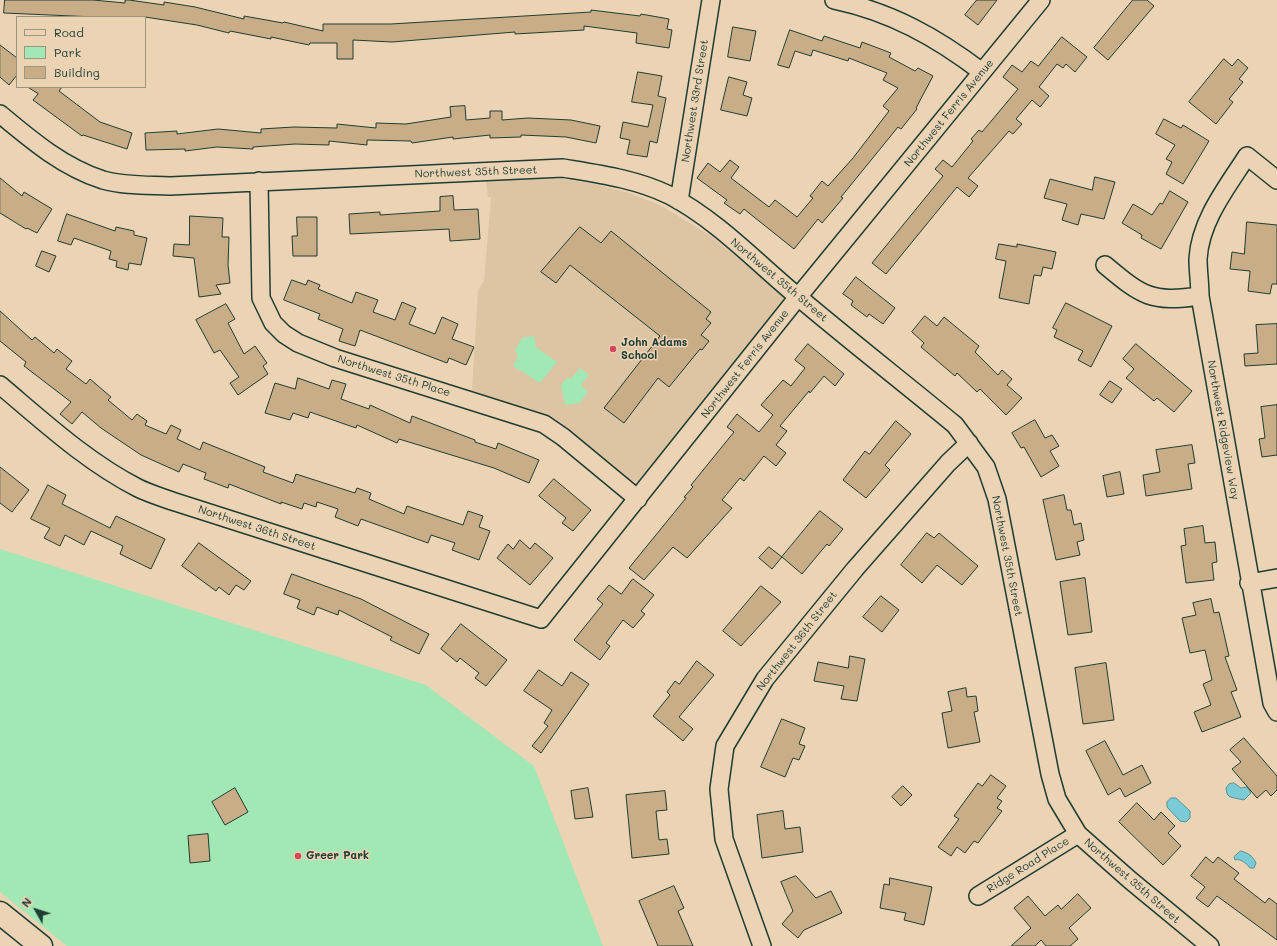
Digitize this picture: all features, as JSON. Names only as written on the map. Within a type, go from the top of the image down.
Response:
[{"type":"main road","points":[[0,913],[41,946]]},
{"type":"street","name":"Northwest 33rd Street","points":[[679,201],[711,0]]},
{"type":"street","points":[[834,0],[897,19],[951,48],[982,72]]},
{"type":"street","name":"Northwest Ferris Avenue","points":[[541,619],[798,297],[1041,0]]},
{"type":"street","name":"Northwest 35th Street","points":[[0,114],[54,157],[104,180],[135,185],[170,186],[563,168],[607,176],[643,185],[679,201],[702,214],[798,297],[955,425],[970,443],[986,467],[997,499],[1050,774],[1057,799],[1078,834],[1130,880],[1210,946]]},
{"type":"street","name":"Northwest Ridgeview Way","points":[[1277,180],[1247,156],[1226,188],[1204,230],[1198,259],[1200,296],[1249,583],[1272,703],[1277,712]]},
{"type":"street","name":"Northwest 35th Place","points":[[259,181],[262,298],[273,323],[284,334],[298,343],[335,358],[544,424],[563,437],[638,499]]},
{"type":"street","points":[[1105,265],[1131,287],[1152,298],[1178,300],[1200,296]]},
{"type":"street","name":"Northwest 36th Street","points":[[0,386],[71,444],[106,469],[138,488],[172,501],[541,619]]},
{"type":"street","name":"Northwest 36th Street","points":[[762,946],[724,839],[719,789],[725,746],[765,679],[855,569],[948,463],[970,443]]},
{"type":"street","points":[[1249,583],[1277,578]]},
{"type":"street","name":"Ridge Road Place","points":[[978,896],[1078,834]]},
{"type":"shaded area","name":"John Adams School","points":[[534,178],[564,179],[595,184],[629,193],[660,205],[711,236],[784,296],[786,301],[645,480],[637,482],[627,479],[555,420],[537,412],[472,391],[478,290],[484,281],[491,197],[488,197],[486,180]]},
{"type":"green space","points":[[534,336],[536,347],[557,362],[540,383],[513,366],[518,357],[515,350],[522,338]]},
{"type":"green space","points":[[580,368],[589,375],[581,385],[588,392],[580,403],[565,405],[561,385],[568,377],[571,379]]},
{"type":"green space","name":"Greer Park","points":[[0,549],[426,685],[534,766],[603,946],[67,946],[0,892]]},
{"type":"water","points":[[1234,783],[1241,788],[1247,787],[1251,793],[1244,800],[1230,797],[1227,794],[1226,788],[1229,784]]},
{"type":"water","points":[[1171,798],[1176,798],[1190,811],[1190,818],[1186,822],[1180,821],[1167,807],[1167,802]]},
{"type":"water","points":[[1241,851],[1253,858],[1256,863],[1254,868],[1250,868],[1241,860],[1235,860],[1234,857]]},
{"type":"building","points":[[5,0],[93,0],[125,3],[125,0],[129,0],[164,5],[164,2],[195,7],[244,19],[244,16],[284,22],[323,31],[323,24],[391,24],[591,12],[591,10],[640,16],[641,14],[669,19],[667,29],[672,30],[669,48],[636,43],[637,33],[584,26],[584,30],[515,34],[515,32],[392,42],[353,40],[353,59],[337,59],[337,43],[310,43],[309,45],[271,37],[271,39],[230,31],[229,33],[197,25],[146,16],[72,16],[4,13]]},
{"type":"building","points":[[977,0],[997,0],[978,25],[965,15]]},
{"type":"building","points":[[1133,0],[1147,0],[1154,6],[1108,60],[1094,48]]},
{"type":"building","points":[[733,27],[756,31],[750,61],[728,57]]},
{"type":"building","points":[[790,30],[822,41],[824,36],[860,48],[862,42],[891,53],[889,57],[915,71],[918,68],[933,76],[916,108],[917,109],[901,129],[898,127],[841,197],[843,198],[822,223],[818,219],[794,249],[744,209],[740,214],[724,203],[727,200],[697,178],[708,163],[720,172],[730,160],[739,167],[731,178],[769,207],[775,200],[797,217],[813,198],[810,196],[822,181],[828,186],[853,158],[889,111],[883,106],[898,88],[883,80],[887,73],[849,58],[848,61],[813,50],[811,56],[795,51],[789,68],[778,65]]},
{"type":"building","points":[[1062,37],[1087,57],[1075,72],[1066,64],[1063,68],[1057,64],[1039,87],[1049,96],[1040,107],[1032,100],[1016,119],[1022,124],[1013,134],[1009,131],[968,178],[978,186],[969,197],[957,187],[886,274],[872,263],[943,176],[935,169],[943,160],[952,167],[973,141],[971,139],[979,130],[982,132],[1018,89],[1003,77],[1012,65],[1022,72],[1031,61],[1038,66]]},
{"type":"building","points":[[0,45],[16,57],[16,76],[9,85],[0,77]]},
{"type":"building","points":[[1224,59],[1232,66],[1238,59],[1248,68],[1239,79],[1243,82],[1229,99],[1233,102],[1216,124],[1189,102]]},
{"type":"building","points":[[638,72],[662,76],[658,96],[666,98],[657,143],[650,141],[647,157],[627,154],[630,140],[620,138],[623,122],[648,127],[653,105],[632,102]]},
{"type":"building","points":[[729,77],[747,82],[743,95],[752,98],[747,116],[721,110]]},
{"type":"building","points":[[29,88],[61,88],[59,91],[100,122],[132,133],[127,149],[83,135],[82,136],[33,100],[38,94]]},
{"type":"building","points":[[465,106],[466,120],[490,118],[490,111],[502,111],[502,120],[528,118],[571,120],[600,126],[596,143],[566,137],[521,135],[521,137],[490,138],[490,135],[453,139],[453,137],[412,143],[411,141],[367,140],[367,145],[329,141],[329,145],[295,144],[253,147],[253,149],[217,147],[185,151],[185,149],[146,150],[145,133],[177,131],[177,134],[218,129],[261,133],[261,129],[294,127],[337,128],[337,124],[376,128],[376,123],[406,124],[451,117],[450,107]]},
{"type":"building","points":[[1164,119],[1181,128],[1183,125],[1209,141],[1183,184],[1166,174],[1172,162],[1166,159],[1175,145],[1156,134]]},
{"type":"building","points":[[1095,177],[1115,182],[1104,219],[1081,214],[1078,225],[1062,220],[1067,204],[1044,198],[1050,179],[1092,190]]},
{"type":"building","points":[[0,178],[22,196],[24,192],[52,209],[37,233],[27,228],[26,229],[0,213]]},
{"type":"building","points":[[1170,191],[1188,202],[1161,249],[1141,238],[1142,235],[1122,223],[1133,204],[1152,215],[1160,203],[1162,204]]},
{"type":"building","points":[[453,196],[454,210],[478,209],[480,239],[450,241],[449,229],[350,234],[349,214],[380,212],[380,215],[440,211],[440,197]]},
{"type":"building","points":[[67,214],[115,231],[116,227],[134,231],[134,235],[147,238],[141,265],[129,263],[128,270],[116,267],[117,261],[109,259],[111,251],[74,238],[71,245],[58,241]]},
{"type":"building","points":[[190,216],[223,218],[222,237],[229,237],[228,265],[230,283],[216,285],[221,294],[199,297],[194,258],[173,256],[174,244],[189,245]]},
{"type":"building","points":[[297,217],[317,217],[317,256],[293,256],[292,236],[297,236]]},
{"type":"building","points":[[1247,222],[1277,225],[1277,284],[1272,284],[1270,294],[1248,291],[1250,271],[1230,269],[1232,252],[1244,254]]},
{"type":"building","points":[[580,227],[601,243],[611,231],[711,312],[706,319],[711,323],[701,335],[709,341],[702,350],[700,349],[669,387],[658,378],[624,423],[604,408],[660,336],[570,265],[556,283],[541,272]]},
{"type":"building","points":[[999,244],[1017,247],[1017,244],[1056,252],[1052,269],[1043,267],[1041,276],[1034,275],[1029,304],[999,298],[1006,261],[996,259]]},
{"type":"building","points":[[42,251],[56,256],[49,272],[36,266]]},
{"type":"building","points":[[856,277],[895,308],[883,324],[869,314],[867,317],[851,305],[853,301],[843,294]]},
{"type":"building","points":[[292,280],[306,285],[308,280],[320,285],[318,289],[352,303],[356,292],[378,300],[373,312],[395,320],[402,302],[416,308],[409,324],[435,334],[442,317],[458,324],[452,339],[474,347],[466,365],[449,358],[447,363],[360,330],[355,346],[339,341],[343,329],[318,319],[320,314],[284,300]]},
{"type":"building","points":[[1066,303],[1112,326],[1091,367],[1078,360],[1083,351],[1054,337],[1057,330],[1053,328]]},
{"type":"building","points":[[226,304],[235,319],[228,323],[244,354],[255,346],[267,363],[263,366],[268,374],[238,395],[230,383],[239,377],[220,350],[214,353],[196,320]]},
{"type":"building","points":[[0,311],[32,340],[35,337],[54,353],[57,349],[72,361],[66,369],[86,384],[90,379],[111,397],[108,400],[132,420],[137,414],[147,421],[145,425],[166,434],[171,425],[181,430],[177,439],[200,450],[203,442],[265,467],[263,472],[293,483],[296,474],[355,493],[357,488],[371,493],[369,499],[404,514],[407,506],[463,525],[468,511],[483,516],[479,527],[490,531],[479,560],[452,550],[455,543],[431,535],[428,543],[361,519],[358,526],[335,517],[338,509],[317,502],[316,507],[304,503],[302,509],[281,502],[281,504],[229,484],[228,488],[204,479],[206,473],[183,464],[179,472],[141,455],[101,428],[82,412],[72,424],[60,414],[71,402],[24,366],[26,362],[0,341]]},
{"type":"building","points":[[925,316],[937,326],[944,317],[979,346],[975,352],[998,375],[1002,370],[1012,379],[1007,385],[1022,398],[1006,415],[980,389],[977,392],[957,373],[955,376],[921,347],[924,343],[912,332]]},
{"type":"building","points":[[1277,324],[1277,364],[1245,366],[1244,354],[1258,353],[1256,325]]},
{"type":"building","points":[[808,344],[844,374],[835,386],[824,376],[810,393],[809,391],[780,426],[787,431],[776,445],[786,453],[776,466],[764,456],[744,481],[740,478],[722,500],[732,508],[687,558],[673,547],[644,580],[629,568],[686,498],[684,497],[693,487],[691,485],[734,432],[727,427],[737,414],[759,432],[773,415],[761,405],[783,380],[791,386],[805,368],[795,360]]},
{"type":"building","points":[[1136,344],[1192,391],[1174,412],[1157,398],[1154,401],[1126,378],[1134,369],[1123,359]]},
{"type":"building","points":[[298,378],[329,389],[332,380],[346,384],[341,399],[369,409],[370,405],[410,423],[412,416],[475,440],[475,442],[496,449],[498,443],[539,460],[529,483],[494,468],[399,439],[397,443],[357,425],[356,428],[310,412],[308,418],[293,413],[290,420],[265,413],[275,383],[295,389]]},
{"type":"building","points":[[1110,381],[1122,389],[1112,403],[1100,395]]},
{"type":"building","points":[[1277,405],[1277,455],[1262,457],[1259,439],[1265,438],[1261,407]]},
{"type":"building","points":[[1035,420],[1045,438],[1052,435],[1059,446],[1050,451],[1059,466],[1041,477],[1024,447],[1021,448],[1012,433]]},
{"type":"building","points":[[896,421],[911,434],[885,465],[890,470],[866,498],[843,480],[865,451],[869,454]]},
{"type":"building","points":[[1192,445],[1195,463],[1188,464],[1192,489],[1146,496],[1143,475],[1160,472],[1156,450]]},
{"type":"building","points":[[0,467],[29,490],[12,512],[0,503]]},
{"type":"building","points":[[1120,472],[1124,494],[1107,497],[1103,476]]},
{"type":"building","points":[[554,479],[591,510],[573,531],[562,523],[566,518],[539,496]]},
{"type":"building","points":[[48,485],[66,495],[62,504],[110,528],[116,516],[165,539],[151,569],[120,554],[123,546],[91,531],[84,545],[65,535],[60,546],[44,538],[50,528],[31,519]]},
{"type":"building","points":[[1064,495],[1067,510],[1071,510],[1074,525],[1081,523],[1084,540],[1077,542],[1080,555],[1056,560],[1043,500]]},
{"type":"building","points":[[820,511],[843,529],[829,546],[827,544],[802,574],[782,557]]},
{"type":"building","points":[[1203,526],[1205,543],[1215,542],[1217,562],[1212,563],[1214,580],[1186,583],[1181,546],[1186,545],[1184,529]]},
{"type":"building","points":[[927,533],[934,538],[939,533],[978,566],[962,585],[937,565],[922,583],[901,565]]},
{"type":"building","points":[[520,540],[530,549],[535,543],[553,558],[530,585],[497,558],[508,544],[513,549]]},
{"type":"building","points":[[199,543],[251,581],[244,590],[236,585],[229,595],[219,587],[216,591],[182,566]]},
{"type":"building","points":[[769,547],[782,557],[772,569],[759,558]]},
{"type":"building","points":[[292,574],[361,599],[429,634],[419,654],[390,640],[392,637],[339,610],[338,615],[317,607],[314,615],[297,608],[300,600],[284,594]]},
{"type":"building","points":[[1085,578],[1092,632],[1068,635],[1060,582]]},
{"type":"building","points":[[633,579],[654,595],[641,611],[645,614],[633,628],[623,620],[606,643],[610,646],[600,660],[574,640],[603,604],[597,599],[609,585],[621,594]]},
{"type":"building","points":[[761,586],[781,602],[741,646],[723,631]]},
{"type":"building","points":[[881,596],[899,610],[882,632],[863,617]]},
{"type":"building","points":[[1211,599],[1214,613],[1219,612],[1229,656],[1225,657],[1237,690],[1231,692],[1241,717],[1202,732],[1194,712],[1211,705],[1203,684],[1212,680],[1205,650],[1190,653],[1182,618],[1196,615],[1193,603]]},
{"type":"building","points":[[461,624],[507,660],[486,686],[475,678],[479,673],[460,658],[457,662],[441,649]]},
{"type":"building","points":[[850,656],[865,659],[857,701],[841,699],[844,686],[814,681],[818,662],[848,668]]},
{"type":"building","points":[[697,661],[714,675],[679,717],[693,729],[683,741],[653,716],[670,695],[667,692],[675,681],[679,684]]},
{"type":"building","points":[[1106,663],[1114,720],[1083,724],[1075,668]]},
{"type":"building","points":[[539,670],[562,686],[571,672],[589,684],[541,753],[532,746],[548,726],[544,723],[552,710],[524,691]]},
{"type":"building","points":[[966,688],[967,697],[976,696],[978,711],[974,712],[980,742],[948,748],[942,713],[952,711],[948,692]]},
{"type":"building","points":[[782,719],[805,728],[799,744],[805,746],[799,760],[793,758],[785,777],[761,767]]},
{"type":"building","points":[[1244,738],[1277,776],[1277,790],[1271,796],[1266,790],[1257,798],[1232,769],[1241,762],[1230,750]]},
{"type":"building","points":[[1105,741],[1123,775],[1142,765],[1151,783],[1125,797],[1120,788],[1108,795],[1086,751]]},
{"type":"building","points":[[991,775],[1006,786],[997,798],[1002,801],[997,808],[1002,811],[978,843],[974,841],[965,853],[957,847],[951,856],[938,847],[959,819],[954,816],[978,783],[982,786]]},
{"type":"building","points":[[903,786],[912,795],[901,806],[892,797]]},
{"type":"building","points":[[235,788],[248,812],[225,825],[212,802]]},
{"type":"building","points":[[588,788],[593,817],[575,819],[571,791]]},
{"type":"building","points":[[665,791],[667,810],[656,811],[659,840],[667,839],[669,854],[632,858],[626,795]]},
{"type":"building","points":[[1137,803],[1154,820],[1161,812],[1175,826],[1168,833],[1181,846],[1163,865],[1119,822]]},
{"type":"building","points":[[783,811],[785,829],[800,827],[803,852],[762,858],[757,815]]},
{"type":"building","points":[[208,834],[210,861],[190,863],[188,836]]},
{"type":"building","points":[[1206,857],[1213,863],[1218,857],[1239,873],[1234,879],[1265,903],[1269,898],[1277,904],[1277,940],[1217,896],[1208,907],[1196,898],[1205,887],[1191,876]]},
{"type":"building","points":[[796,876],[816,898],[831,891],[842,913],[804,930],[798,938],[782,924],[793,911],[781,882]]},
{"type":"building","points":[[890,878],[932,887],[924,925],[904,920],[906,913],[880,908],[884,884],[889,885]]},
{"type":"building","points":[[674,886],[684,908],[678,911],[693,946],[658,946],[639,901]]},
{"type":"building","points":[[1078,894],[1091,908],[1069,928],[1078,939],[1070,946],[1046,946],[1041,940],[1035,946],[1011,946],[1031,928],[1014,908],[1028,896],[1045,916],[1058,905],[1061,909]]},
{"type":"place","name":"John Adams School","points":[[613,349]]},
{"type":"place","name":"Greer Park","points":[[298,856]]}]
